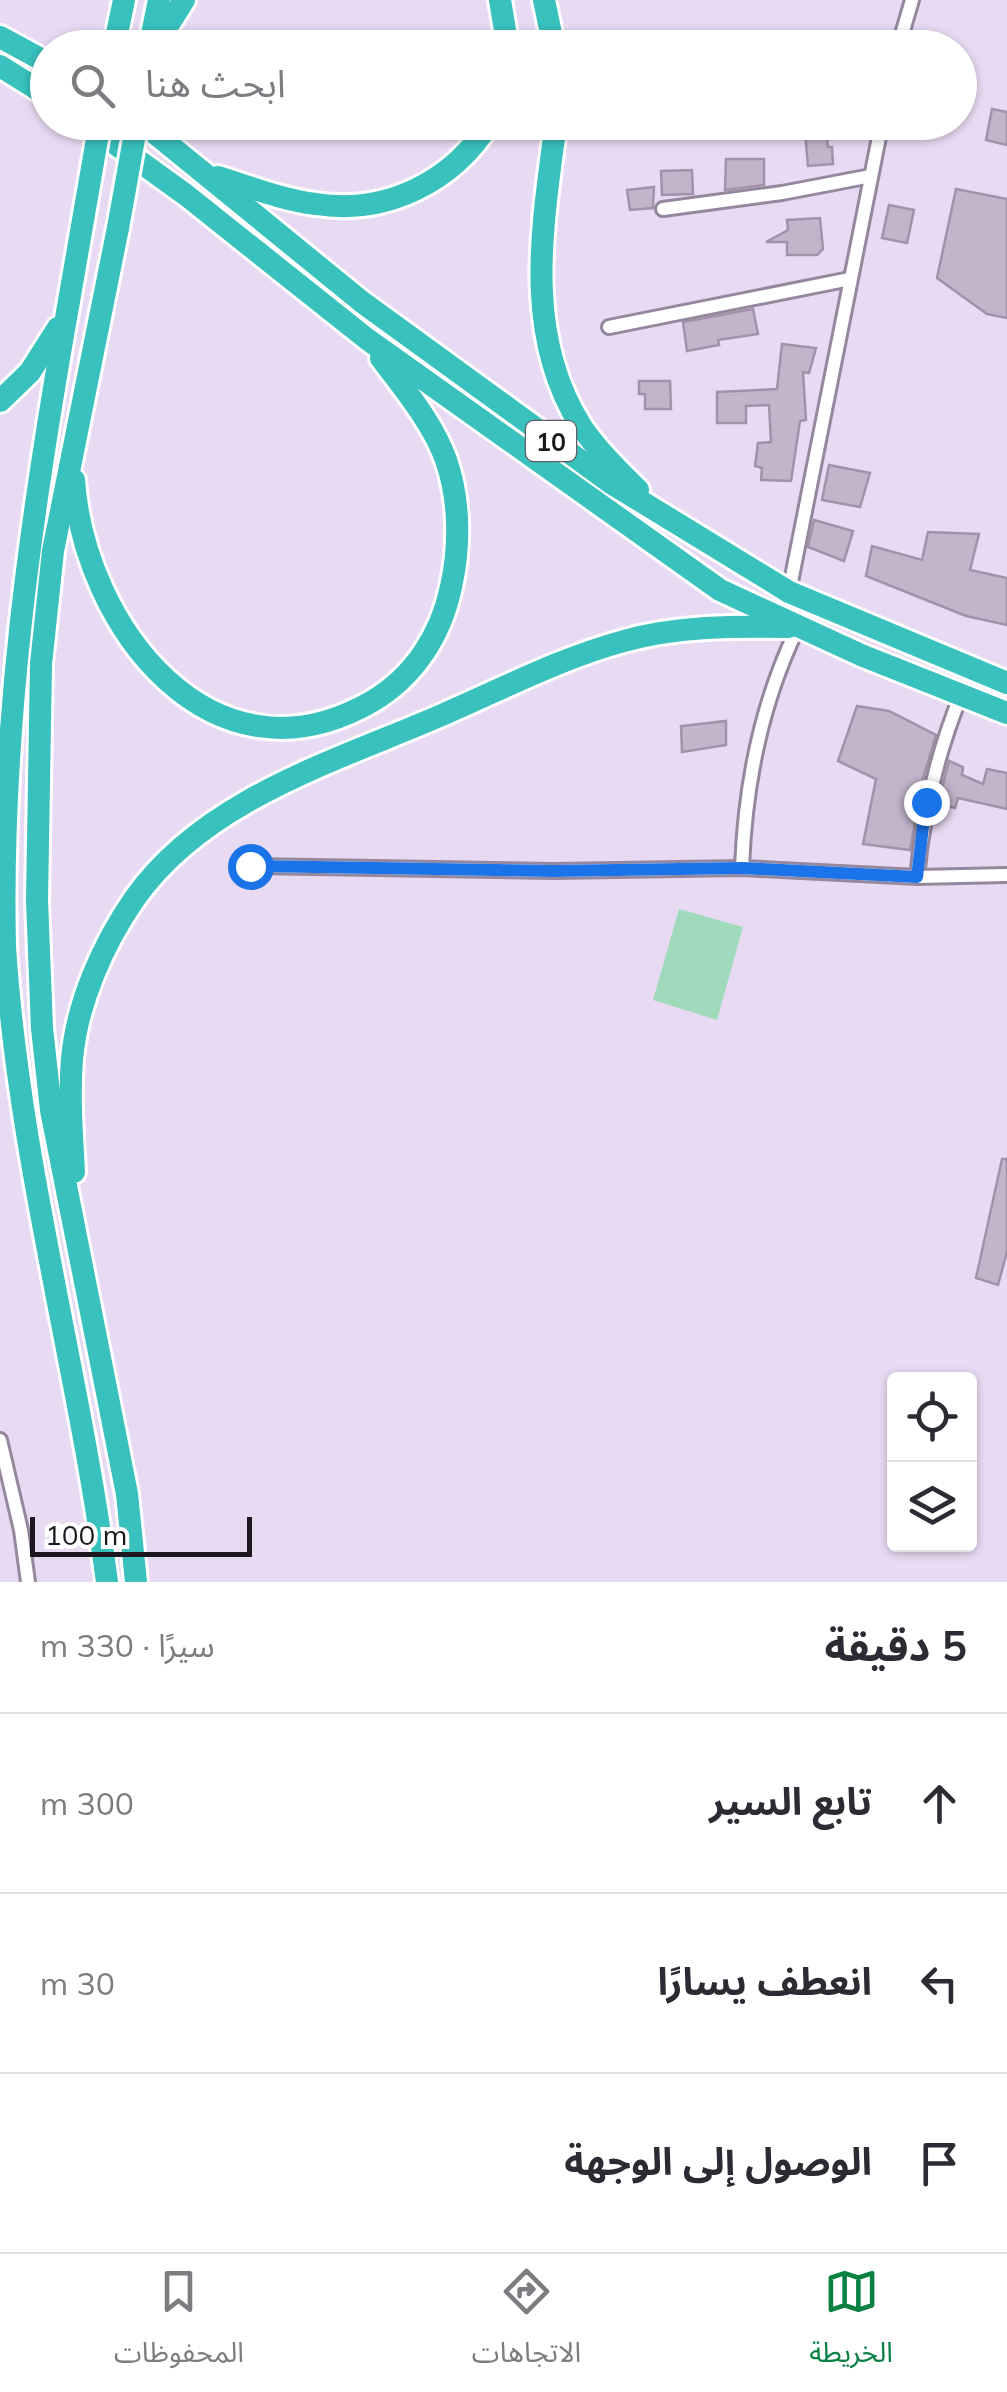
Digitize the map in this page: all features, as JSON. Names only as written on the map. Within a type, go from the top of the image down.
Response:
[{"type":"highway","points":[[118,30],[124,0]]},
{"type":"highway","points":[[155,30],[159,0]]},
{"type":"highway","points":[[164,30],[184,0]]},
{"type":"highway","points":[[500,0],[505,30]]},
{"type":"highway","points":[[544,0],[550,30]]},
{"type":"highway","points":[[0,36],[30,53]]},
{"type":"highway","points":[[0,66],[30,85]]},
{"type":"highway","points":[[0,77],[30,89]]},
{"type":"highway","points":[[97,140],[21,590],[1,831],[6,952],[21,1092],[107,1582]]},
{"type":"highway","name":"10","points":[[110,140],[186,195],[367,339],[720,590],[798,627],[1007,713]]},
{"type":"highway","points":[[135,140],[53,551],[46,611],[36,835],[46,1069],[58,1150],[77,1230],[126,1494],[136,1582]]},
{"type":"highway","name":"10","points":[[163,140],[362,302],[517,417],[670,520],[788,592],[1007,683]]},
{"type":"highway","points":[[208,174],[313,204],[370,204],[407,194],[441,176],[478,140]]},
{"type":"highway","points":[[554,140],[540,241],[544,320],[552,356],[580,424],[619,470],[670,520]]},
{"type":"highway","points":[[0,401],[42,356],[69,301]]},
{"type":"highway","points":[[73,451],[78,519],[89,561],[118,622],[159,673],[206,709],[243,722],[303,725],[342,716],[378,698],[422,656],[442,622],[457,552],[456,505],[446,458],[422,416],[367,339]]},
{"type":"highway","points":[[77,1230],[70,1083],[76,1029],[121,920],[156,872],[188,842],[223,816],[275,788],[594,650],[660,633],[694,629],[798,627]]},
{"type":"street","points":[[903,30],[912,0]]},
{"type":"street","points":[[788,592],[879,140]]},
{"type":"street","points":[[664,209],[872,176]]},
{"type":"street","points":[[609,327],[850,280]]},
{"type":"street","points":[[742,868],[748,793],[773,684],[798,627]]},
{"type":"street","points":[[917,877],[926,802],[961,695]]},
{"type":"street","points":[[250,866],[554,871],[742,868],[917,877],[1007,875]]},
{"type":"street","points":[[0,1440],[28,1582]]},
{"type":"green space","points":[[679,909],[743,927],[717,1020],[653,1000]]},
{"type":"building","points":[[992,109],[1007,112],[1007,145],[986,140]]},
{"type":"building","points":[[806,140],[827,140],[828,147],[832,147],[833,164],[808,166]]},
{"type":"building","points":[[726,159],[764,159],[764,185],[725,190]]},
{"type":"building","points":[[692,170],[693,194],[662,195],[661,171]]},
{"type":"building","points":[[654,187],[653,208],[630,210],[627,190]]},
{"type":"building","points":[[956,189],[1007,199],[1007,318],[987,314],[937,278]]},
{"type":"building","points":[[889,205],[914,210],[907,243],[882,238]]},
{"type":"building","points":[[820,218],[823,249],[817,255],[787,255],[787,242],[766,242],[788,230],[787,220]]},
{"type":"building","points":[[753,309],[758,334],[718,340],[719,345],[687,351],[683,322]]},
{"type":"building","points":[[782,344],[816,348],[809,373],[803,372],[806,420],[800,421],[791,481],[761,480],[762,468],[755,466],[758,443],[771,442],[769,405],[746,406],[746,423],[717,423],[717,392],[777,389]]},
{"type":"building","points":[[639,381],[670,381],[671,409],[645,409],[645,394],[639,394]]},
{"type":"building","points":[[829,465],[870,473],[860,507],[822,500]]},
{"type":"building","points":[[814,520],[853,531],[844,561],[808,547]]},
{"type":"building","points":[[928,532],[979,534],[970,570],[1007,578],[1007,625],[966,616],[866,576],[872,546],[922,560]]},
{"type":"building","points":[[857,706],[889,711],[936,735],[922,782],[910,850],[863,844],[876,779],[838,761]]},
{"type":"building","points":[[726,721],[726,745],[682,752],[681,726]]},
{"type":"building","points":[[949,761],[963,767],[962,775],[983,784],[987,769],[1007,773],[1007,809],[958,798],[955,808],[938,804]]},
{"type":"building","points":[[1002,1159],[1007,1159],[1007,1252],[998,1285],[976,1278]]},
{"type":"route","points":[[250,866],[554,871],[742,868],[917,877],[926,802]]}]
